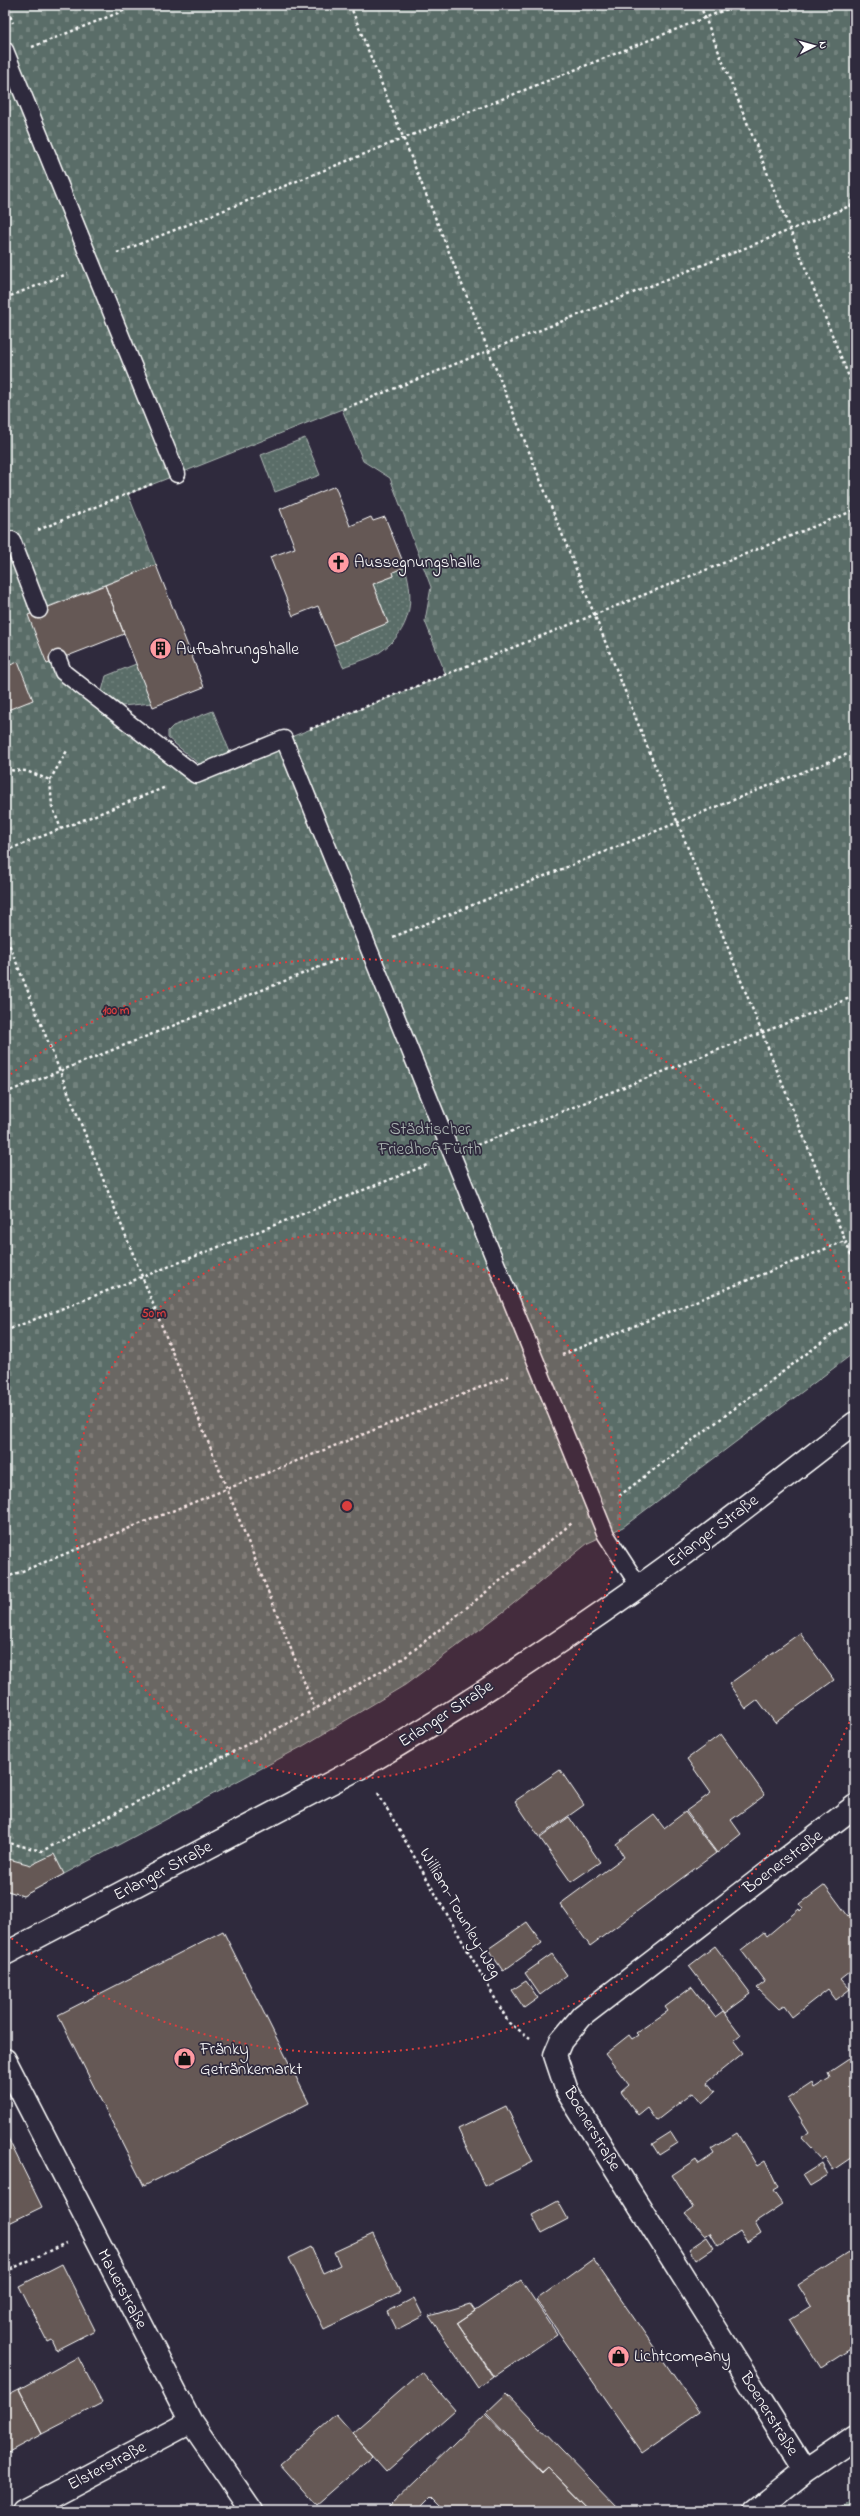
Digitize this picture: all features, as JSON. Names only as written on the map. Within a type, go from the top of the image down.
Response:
[{"type":"street","name":"Erlanger Straße","points":[[5,1954],[363,1766],[537,1656],[639,1586],[855,1423]]},
{"type":"street","name":"Boenerstraße","points":[[805,2472],[567,2090],[555,2055],[561,2041],[582,2016],[855,1806]]},
{"type":"street","name":"Mauerstraße","points":[[5,2060],[91,2231],[191,2422],[252,2511]]},
{"type":"street","name":"Elsterstraße","points":[[23,2511],[191,2422]]},
{"type":"street","points":[[755,2511],[805,2472],[855,2437]]},
{"type":"lane","points":[[5,50],[177,474]]},
{"type":"lane","points":[[12,540],[39,610]]},
{"type":"lane","points":[[58,659],[63,672],[196,775],[284,739],[606,1535],[639,1586]]},
{"type":"path","points":[[24,50],[138,5]]},
{"type":"path","points":[[350,5],[855,1265]]},
{"type":"path","points":[[700,5],[855,392]]},
{"type":"path","points":[[116,254],[737,5]]},
{"type":"path","points":[[343,409],[855,204]]},
{"type":"path","points":[[5,298],[68,273]]},
{"type":"path","points":[[12,540],[154,484]]},
{"type":"path","points":[[308,730],[855,510]]},
{"type":"path","points":[[61,829],[52,806],[50,780],[68,749]]},
{"type":"path","points":[[385,940],[855,751]]},
{"type":"path","points":[[5,770],[26,771],[50,780]]},
{"type":"path","points":[[5,851],[196,775]]},
{"type":"path","points":[[5,934],[315,1709]]},
{"type":"path","points":[[5,1094],[344,957]]},
{"type":"path","points":[[469,1148],[855,996]]},
{"type":"path","points":[[5,1331],[435,1162]]},
{"type":"path","points":[[554,1358],[845,1241]]},
{"type":"path","points":[[618,1497],[855,1317]]},
{"type":"path","points":[[5,1578],[228,1490],[519,1372]]},
{"type":"path","points":[[5,1842],[42,1851],[315,1709],[404,1658],[578,1518]]},
{"type":"path","name":"William-Townley-Weg","points":[[363,1766],[509,2023],[555,2055]]},
{"type":"path","points":[[5,2272],[91,2231]]},
{"type":"green space","name":"Städtischer Friedhof Fürth","points":[[5,5],[855,5],[855,1352],[623,1527],[588,1543],[503,1612],[405,1685],[303,1746],[23,1896],[5,1890]],"holes":[[[342,409],[363,461],[390,478],[431,587],[425,621],[446,675],[196,775],[63,672],[39,610],[156,565],[128,494]]]},
{"type":"green space","points":[[305,438],[320,475],[275,492],[261,455]]},
{"type":"green space","points":[[405,567],[410,591],[410,603],[404,625],[390,644],[380,652],[367,659],[343,667],[334,645],[388,623],[373,584],[394,576],[393,572]]},
{"type":"green space","points":[[136,664],[152,703],[122,706],[102,691],[106,676]]},
{"type":"green space","points":[[213,711],[230,752],[199,764],[168,738],[168,731],[173,726]]},
{"type":"green space","points":[[855,2498],[855,2511],[836,2511]]},
{"type":"building","name":"Aussegnungshalle","points":[[335,486],[350,526],[371,517],[373,521],[385,517],[405,567],[393,572],[394,576],[373,584],[388,623],[334,645],[318,606],[293,616],[270,557],[295,548],[280,509]]},
{"type":"building","name":"Aufbahrungshalle","points":[[156,565],[204,687],[153,707],[105,585]]},
{"type":"building","points":[[105,585],[124,634],[47,664],[28,615]]},
{"type":"building","points":[[18,662],[33,700],[5,711],[5,667]]},
{"type":"building","points":[[855,1485],[855,1494],[850,1488]]},
{"type":"building","points":[[800,1633],[834,1680],[775,1723],[758,1700],[746,1709],[729,1684]]},
{"type":"building","points":[[721,1734],[765,1795],[731,1820],[741,1834],[717,1853],[686,1811],[711,1793],[687,1759]]},
{"type":"building","points":[[560,1770],[584,1805],[539,1837],[515,1801]]},
{"type":"building","points":[[685,1812],[716,1853],[590,1946],[560,1904],[624,1857],[616,1844],[654,1815],[664,1828]]},
{"type":"building","points":[[569,1817],[600,1862],[571,1882],[540,1838]]},
{"type":"building","points":[[54,1854],[64,1874],[23,1896],[5,1890],[5,1858],[31,1865]]},
{"type":"building","points":[[825,1885],[848,1916],[855,1910],[855,1968],[841,1979],[850,1989],[836,2000],[828,1989],[792,2017],[784,2006],[779,2009],[757,1988],[765,1982],[741,1950],[764,1932],[767,1936],[799,1909],[800,1911],[803,1908],[800,1904]]},
{"type":"building","points":[[527,1922],[542,1943],[503,1971],[488,1949]]},
{"type":"building","name":"Fränky Getränkemarkt","points":[[223,1931],[309,2103],[144,2186],[58,2015]]},
{"type":"building","points":[[715,1946],[751,1994],[725,2013],[689,1966]]},
{"type":"building","points":[[552,1954],[567,1975],[540,1995],[525,1973]]},
{"type":"building","points":[[526,1981],[538,1998],[524,2008],[512,1990]]},
{"type":"building","points":[[692,1987],[715,2017],[723,2011],[741,2035],[734,2041],[743,2053],[707,2082],[715,2092],[702,2103],[693,2092],[656,2121],[647,2108],[638,2115],[621,2092],[629,2085],[605,2054],[629,2035],[632,2039],[638,2035],[636,2033],[668,2011],[665,2007]]},
{"type":"building","points":[[852,2057],[855,2062],[855,2155],[833,2170],[825,2157],[821,2160],[801,2138],[809,2132],[788,2099],[812,2083],[814,2088],[830,2078],[828,2073]]},
{"type":"building","points":[[506,2106],[533,2162],[485,2186],[458,2129]]},
{"type":"building","points":[[5,2132],[42,2207],[5,2225]]},
{"type":"building","points":[[671,2132],[678,2143],[659,2155],[652,2144]]},
{"type":"building","points":[[737,2133],[757,2166],[765,2161],[778,2188],[773,2191],[782,2204],[755,2222],[761,2233],[747,2242],[740,2231],[718,2246],[710,2233],[705,2236],[685,2214],[693,2208],[672,2175],[696,2159],[699,2164],[714,2154],[711,2149]]},
{"type":"building","points":[[822,2163],[828,2175],[810,2186],[803,2175]]},
{"type":"building","points":[[558,2201],[568,2219],[541,2233],[532,2215]]},
{"type":"building","points":[[373,2234],[400,2292],[324,2329],[289,2258],[311,2247],[323,2273],[340,2265],[334,2252]]},
{"type":"building","points":[[707,2237],[714,2248],[696,2260],[689,2249]]},
{"type":"building","points":[[848,2253],[855,2264],[855,2346],[821,2368],[790,2319],[811,2306],[798,2285]]},
{"type":"building","name":"Lichtcompany","points":[[593,2259],[699,2412],[642,2452],[536,2300]]},
{"type":"building","points":[[62,2264],[95,2330],[56,2350],[51,2339],[47,2341],[19,2286]]},
{"type":"building","points":[[521,2280],[557,2334],[494,2377],[457,2323]]},
{"type":"building","points":[[414,2298],[423,2316],[396,2330],[387,2312]]},
{"type":"building","points":[[470,2304],[475,2311],[457,2323],[493,2377],[478,2388],[429,2316]]},
{"type":"building","points":[[78,2357],[102,2403],[42,2434],[19,2389]]},
{"type":"building","points":[[422,2372],[455,2410],[386,2471],[352,2433]]},
{"type":"building","points":[[19,2389],[42,2434],[5,2454],[5,2396]]},
{"type":"building","points":[[507,2393],[618,2508],[615,2511],[591,2511],[548,2467],[542,2472],[486,2413]]},
{"type":"building","points":[[485,2414],[542,2473],[548,2467],[591,2511],[447,2511],[432,2496],[417,2511],[392,2511],[389,2507]]},
{"type":"building","points":[[336,2415],[372,2456],[316,2505],[280,2464]]},
{"type":"place","name":"Aussegnungshalle","points":[[338,562]]},
{"type":"place","name":"Aufbahrungshalle","points":[[160,649]]},
{"type":"place","name":"Fränky Getränkemarkt","points":[[184,2059]]},
{"type":"place","name":"Lichtcompany","points":[[618,2356]]}]
